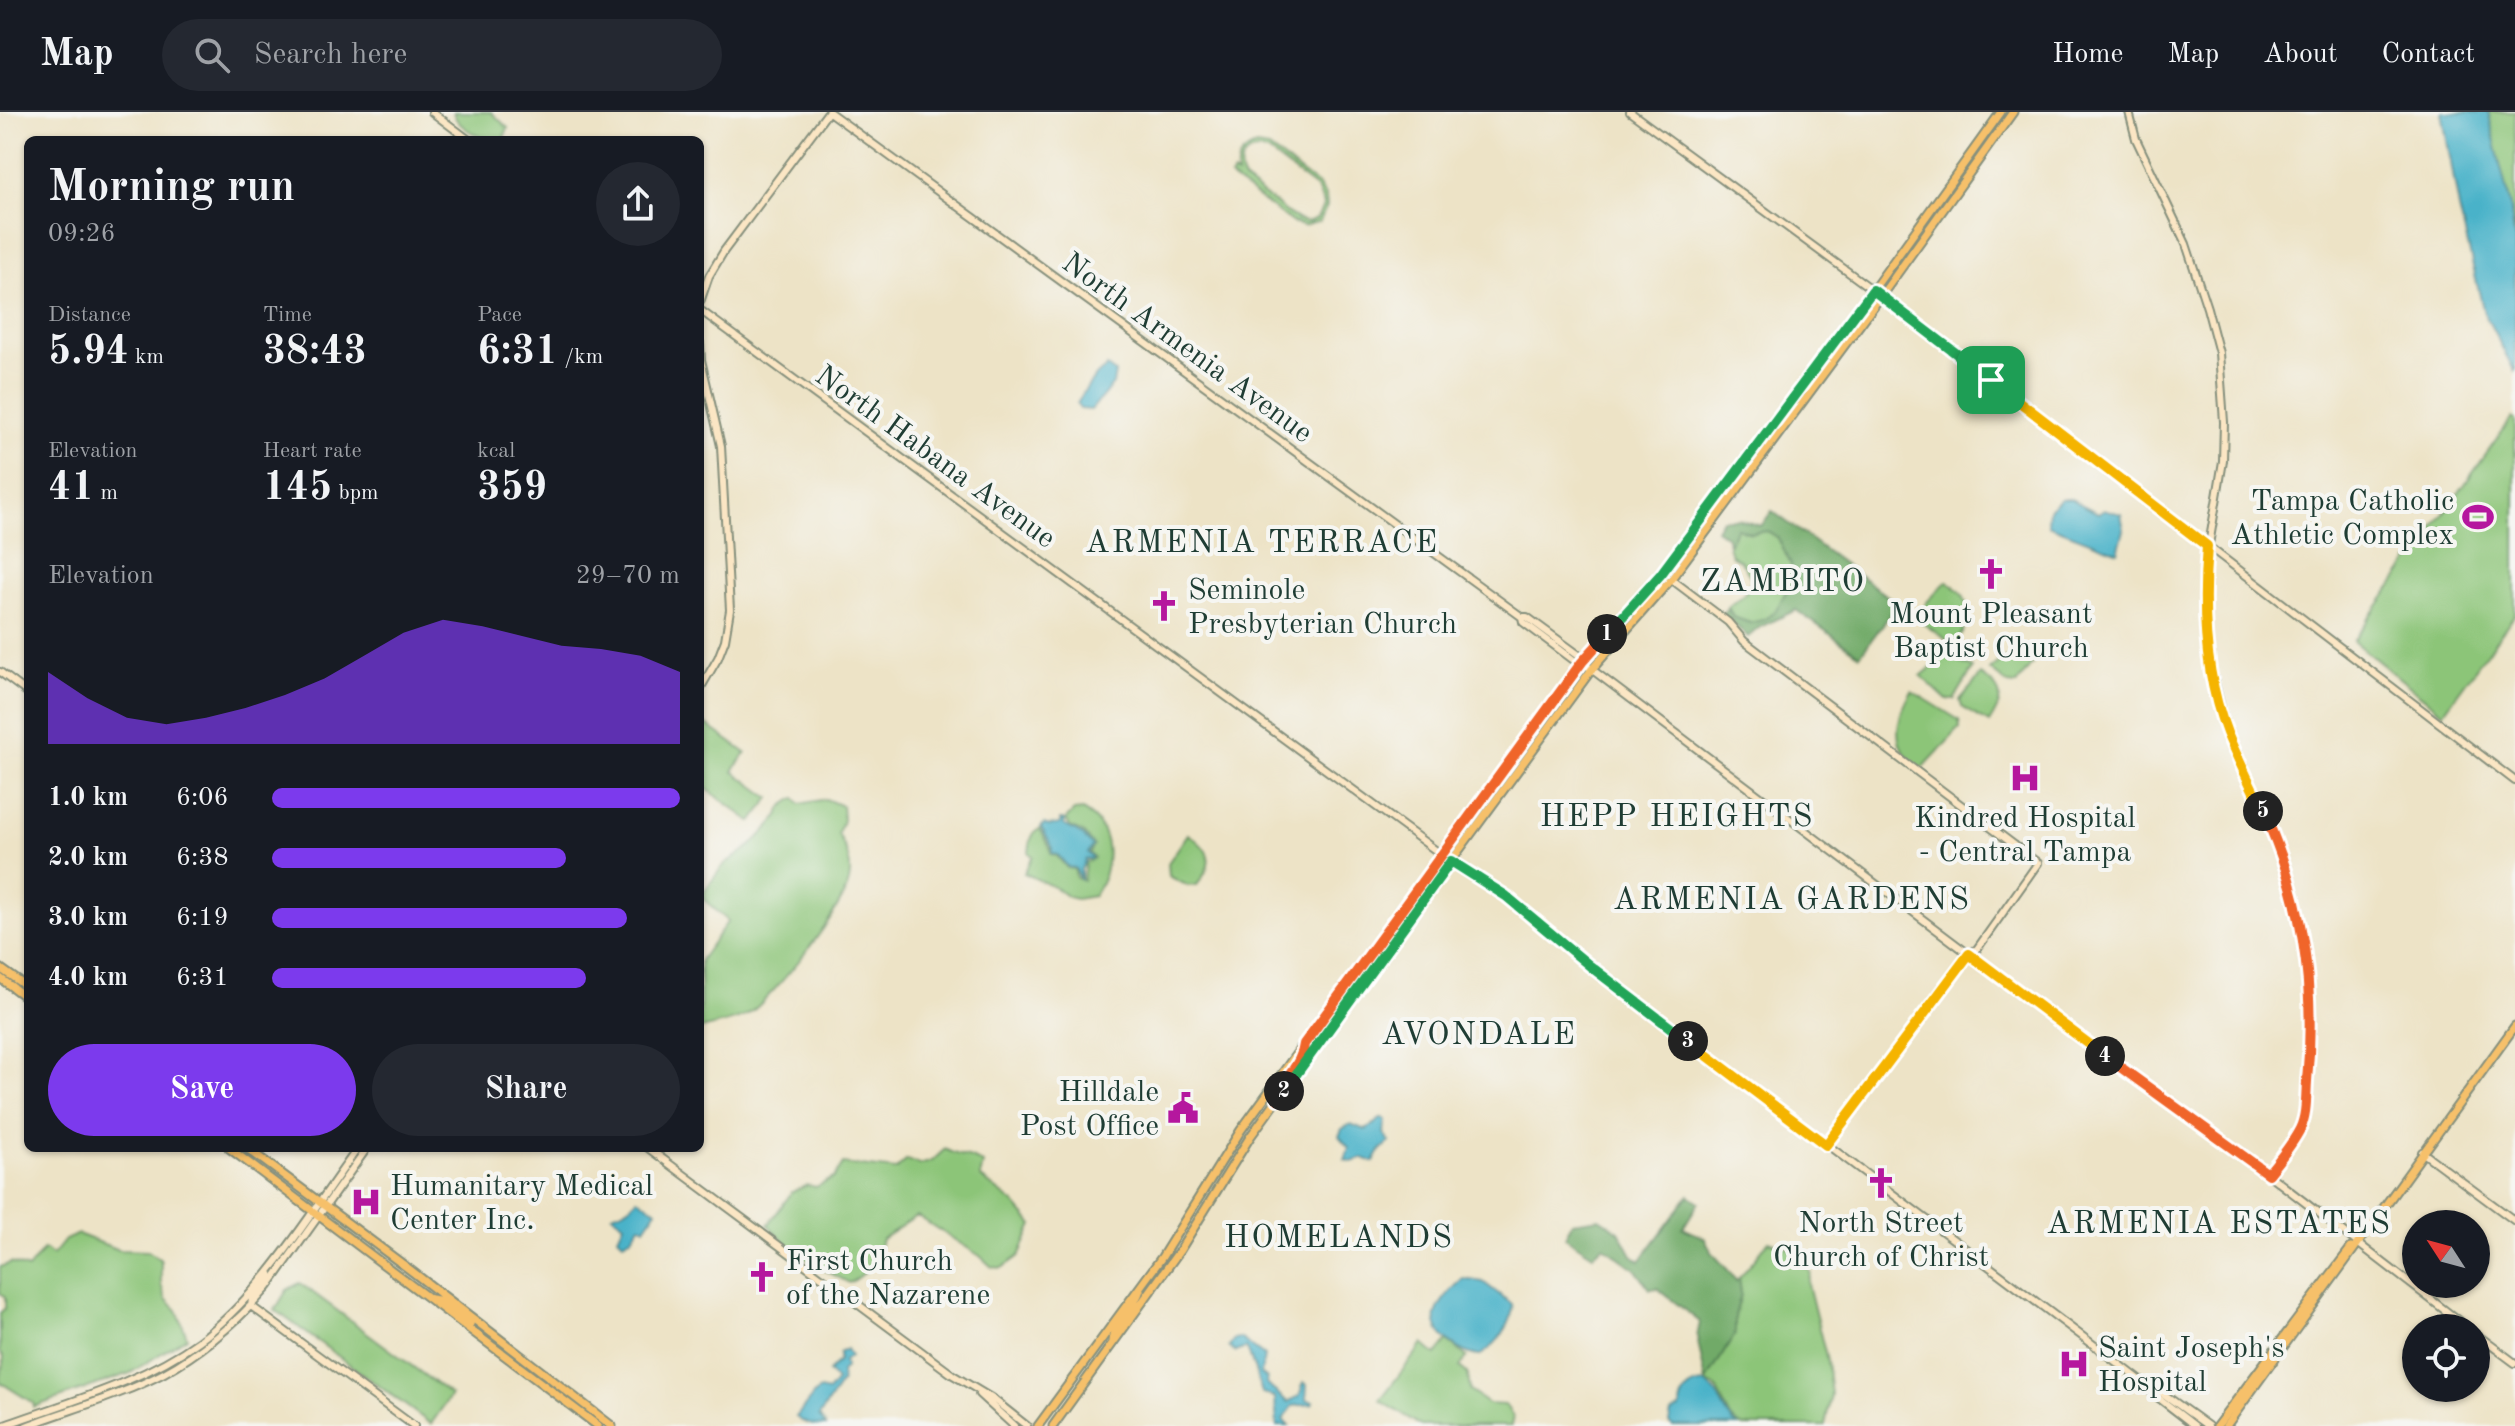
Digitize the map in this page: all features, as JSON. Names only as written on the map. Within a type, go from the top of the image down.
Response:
[{"type":"main road","points":[[1038,1426],[1171,1242],[1236,1138],[1582,662],[1661,574],[1873,290],[2001,112]]},
{"type":"main road","points":[[1053,1426],[1180,1250],[1232,1163],[1312,1051],[1592,669],[1671,579],[2013,112]]},
{"type":"main road","points":[[1932,225],[1934,212],[1954,184],[1955,176]]},
{"type":"main road","points":[[1913,252],[1917,237],[1927,222],[1927,214]]},
{"type":"main road","points":[[1797,410],[1798,399],[1812,379],[1817,365]]},
{"type":"main road","points":[[1741,484],[1741,475],[1755,454],[1755,448]]},
{"type":"main road","points":[[1710,525],[1712,515],[1732,480]]},
{"type":"main road","points":[[1671,579],[1676,562],[1696,534],[1698,525]]},
{"type":"main road","points":[[1630,625],[1637,611],[1657,589],[1661,574]]},
{"type":"main road","points":[[1505,788],[1505,777],[1528,744],[1535,727]]},
{"type":"main road","points":[[0,973],[11,976],[24,989]]},
{"type":"main road","points":[[0,973],[16,990],[24,992]]},
{"type":"main road","points":[[1312,1051],[1313,1041],[1341,999],[1341,994]]},
{"type":"main road","points":[[2226,1426],[2515,1026]]},
{"type":"main road","points":[[1278,1099],[1281,1087],[1303,1052],[1304,1044]]},
{"type":"main road","points":[[234,1152],[598,1426]]},
{"type":"main road","points":[[252,1152],[547,1377],[588,1419],[612,1426]]},
{"type":"main road","points":[[2217,1426],[2356,1243]]},
{"type":"main road","points":[[408,1284],[425,1290],[433,1288]]},
{"type":"main road","points":[[1113,1342],[1116,1329],[1137,1298],[1142,1284]]},
{"type":"main road","points":[[428,1299],[438,1300],[469,1323],[484,1329]]},
{"type":"main road","points":[[498,1351],[517,1355]]},
{"type":"main road","points":[[529,1374],[547,1377]]},
{"type":"main road","points":[[588,1419],[595,1419],[604,1426]]},
{"type":"street","points":[[432,112],[464,136]]},
{"type":"street","points":[[704,290],[724,251],[828,112]]},
{"type":"street","name":"North Armenia Avenue","points":[[828,112],[1522,617],[1527,617],[1579,655],[1582,662],[1969,954],[2268,1174],[2450,1314]]},
{"type":"street","points":[[1630,112],[1881,296],[2515,781]]},
{"type":"street","points":[[2129,112],[2136,139],[2186,244],[2219,353],[2224,406],[2223,461],[2207,546],[2205,630],[2218,704],[2232,744],[2275,836],[2296,901],[2306,952],[2311,1031],[2302,1123],[2268,1174]]},
{"type":"street","name":"North Habana Avenue","points":[[704,313],[1442,855],[1496,891],[1616,986],[2149,1387],[2151,1392],[2195,1426]]},
{"type":"street","points":[[704,376],[721,446],[730,610],[725,640],[704,682]]},
{"type":"street","points":[[1671,579],[1728,622],[1744,641],[2038,863],[1977,949],[1969,954],[1826,1145]]},
{"type":"street","points":[[0,672],[24,690]]},
{"type":"street","points":[[2,1426],[118,1384],[160,1365],[198,1342],[243,1301],[271,1268],[315,1214],[355,1152]]},
{"type":"street","points":[[322,1204],[364,1152]]},
{"type":"street","points":[[653,1152],[976,1391],[1014,1426]]},
{"type":"street","points":[[2422,1152],[2515,1221]]},
{"type":"street","points":[[26,1426],[164,1373],[218,1335],[251,1306],[288,1260],[315,1214]]},
{"type":"street","points":[[251,1306],[252,1299],[268,1279],[271,1268]]},
{"type":"street","points":[[218,1335],[240,1311],[243,1301]]},
{"type":"street","points":[[251,1306],[414,1426]]},
{"type":"street","points":[[2490,1344],[2515,1363]]},
{"type":"street","name":"North Habana Avenue","points":[[2149,1387],[2154,1387],[2208,1426]]},
{"type":"street","points":[[976,1391],[993,1399],[1027,1426]]},
{"type":"green space","points":[[453,112],[491,112],[508,128],[505,136],[480,136],[466,129]]},
{"type":"green space","points":[[2488,112],[2515,112],[2515,241],[2510,207]]},
{"type":"green space","points":[[1251,148],[1269,148],[1319,186],[1326,197],[1327,206],[1320,221],[1304,226],[1293,223],[1230,177],[1233,173],[1237,175],[1238,161]],"holes":[[[1253,151],[1268,152],[1317,189],[1324,204],[1317,218],[1307,222],[1297,220],[1244,180],[1241,164],[1245,156]]]},
{"type":"green space","name":"Tampa Catholic Athletic Complex","points":[[2512,418],[2515,420],[2515,614],[2443,713],[2353,641]]},
{"type":"green space","points":[[1772,511],[1898,604],[1860,655],[1796,610],[1760,627],[1748,637],[1723,614],[1728,609],[1733,617],[1750,623],[1763,620],[1774,613],[1792,583],[1791,565],[1778,538],[1768,531],[1751,533],[1737,528],[1728,545],[1727,537],[1716,529],[1722,519],[1738,519],[1761,526]]},
{"type":"green space","points":[[1737,528],[1751,533],[1767,531],[1778,537],[1791,565],[1792,583],[1774,613],[1750,623],[1733,617],[1728,607],[1745,593],[1752,579],[1741,561],[1731,555],[1728,545]]},
{"type":"green space","points":[[1947,581],[1961,592],[1967,607],[1964,628],[1954,645],[1918,620],[1926,603]]},
{"type":"green space","points":[[1946,655],[1973,668],[1954,700],[1947,700],[1921,676]]},
{"type":"green space","points":[[2011,657],[2032,664],[2016,685],[2008,684],[1990,670],[2003,659]]},
{"type":"green space","points":[[1981,675],[2000,696],[1989,723],[1962,707],[1960,700]]},
{"type":"green space","points":[[1912,691],[1959,720],[1960,728],[1921,770],[1904,752],[1898,733],[1902,713]]},
{"type":"green space","points":[[704,723],[746,753],[733,771],[770,798],[752,822],[704,787]]},
{"type":"green space","points":[[795,798],[800,804],[826,799],[842,806],[843,820],[838,834],[849,863],[849,881],[821,932],[759,1006],[743,1017],[704,1028],[704,954],[728,921],[704,900],[704,892],[722,867],[752,845],[774,822],[783,806]]},
{"type":"green space","points":[[1082,810],[1100,827],[1108,849],[1105,873],[1094,896],[1076,899],[1024,873],[1033,856],[1029,853],[1031,839],[1040,829],[1051,854],[1057,856],[1067,868],[1074,869],[1077,878],[1083,881],[1085,863],[1094,858],[1090,853],[1094,846],[1083,833],[1070,827],[1066,819],[1074,811]]},
{"type":"green space","points":[[1188,834],[1206,851],[1208,863],[1197,885],[1188,886],[1169,876],[1168,863]]},
{"type":"green space","points":[[945,1149],[983,1164],[980,1177],[1014,1203],[1033,1225],[1019,1256],[1002,1268],[992,1267],[917,1216],[882,1239],[870,1265],[849,1283],[815,1265],[786,1244],[768,1225],[792,1192],[807,1185],[816,1187],[834,1178],[843,1164],[896,1170],[907,1160],[920,1165],[932,1161]]},
{"type":"green space","points":[[1689,1195],[1699,1202],[1683,1228],[1705,1238],[1736,1281],[1739,1278],[1741,1294],[1735,1316],[1735,1334],[1706,1382],[1697,1337],[1700,1322],[1657,1288],[1650,1289],[1635,1269],[1603,1246],[1593,1255],[1565,1237],[1572,1222],[1599,1218],[1619,1231],[1632,1255],[1640,1261]]},
{"type":"green space","points":[[78,1234],[119,1250],[148,1251],[161,1260],[161,1284],[166,1299],[177,1310],[187,1337],[130,1373],[34,1407],[33,1403],[0,1382],[4,1357],[0,1352],[0,1313],[5,1308],[5,1297],[0,1293],[0,1267],[11,1263],[28,1269],[44,1249],[53,1255],[65,1240]]},
{"type":"green space","points":[[1769,1241],[1794,1250],[1799,1262],[1811,1272],[1808,1284],[1827,1361],[1831,1395],[1825,1426],[1741,1426],[1731,1418],[1716,1388],[1706,1382],[1735,1334],[1735,1316],[1741,1294],[1739,1278]]},
{"type":"green space","points":[[300,1283],[451,1395],[431,1424],[275,1310],[287,1290]]},
{"type":"green space","points":[[1447,1341],[1467,1357],[1460,1367],[1468,1374],[1470,1391],[1488,1404],[1505,1405],[1513,1416],[1511,1426],[1421,1426],[1380,1400],[1423,1344],[1436,1355]]},
{"type":"water","points":[[2442,112],[2488,112],[2515,241],[2515,372],[2484,313],[2459,208]]},
{"type":"water","points":[[1107,367],[1115,373],[1113,384],[1091,410],[1080,409],[1077,404],[1083,394]]},
{"type":"water","points":[[2061,499],[2071,499],[2098,513],[2104,509],[2121,514],[2124,530],[2118,552],[2048,525],[2049,509]]},
{"type":"water","points":[[1060,820],[1065,820],[1064,825],[1082,835],[1093,846],[1088,853],[1091,859],[1086,859],[1081,869],[1081,880],[1075,868],[1068,867],[1058,855],[1052,853],[1052,846],[1041,827],[1044,824],[1060,824]]},
{"type":"water","points":[[1382,1118],[1386,1120],[1384,1133],[1390,1142],[1374,1162],[1363,1158],[1353,1162],[1345,1160],[1349,1148],[1339,1136],[1342,1129],[1351,1124],[1366,1130]]},
{"type":"water","points":[[638,1198],[657,1210],[645,1228],[640,1225],[632,1237],[623,1242],[618,1237],[624,1224],[612,1214],[628,1208]]},
{"type":"water","points":[[1463,1279],[1483,1282],[1512,1304],[1503,1334],[1479,1356],[1450,1343],[1436,1323],[1440,1305]]},
{"type":"water","points":[[1240,1338],[1264,1356],[1261,1374],[1267,1379],[1266,1384],[1288,1402],[1299,1396],[1304,1382],[1307,1385],[1306,1400],[1313,1401],[1312,1404],[1293,1406],[1283,1420],[1289,1426],[1277,1426],[1275,1397],[1262,1394],[1246,1348],[1235,1352],[1229,1347],[1234,1339]]},
{"type":"water","points":[[846,1349],[850,1356],[844,1361],[842,1382],[819,1416],[826,1426],[810,1424],[796,1417],[815,1393],[820,1390],[828,1392],[837,1381],[828,1372],[839,1361],[839,1353]]},
{"type":"water","points":[[1704,1383],[1715,1392],[1728,1416],[1738,1426],[1673,1426],[1669,1423],[1671,1413],[1680,1408],[1687,1390]]},
{"type":"place","name":"Tampa Catholic Athletic Complex","points":[[2478,517]]},
{"type":"place","name":"Mount Pleasant Baptist Church","points":[[1991,574]]},
{"type":"place","name":"Seminole Presbyterian Church","points":[[1164,606]]},
{"type":"place","name":"Kindred Hospital - Central Tampa","points":[[2025,778]]},
{"type":"place","name":"Hilldale Post Office","points":[[1183,1108]]},
{"type":"place","name":"North Street Church of Christ","points":[[1881,1183]]},
{"type":"place","name":"Humanitary Medical Center Inc.","points":[[366,1202]]},
{"type":"place","name":"First Church of the Nazarene","points":[[762,1277]]},
{"type":"place","name":"Saint Joseph's Hospital","points":[[2074,1364]]},
{"type":"district","name":"ARMENIA TERRACE","points":[[1262,541]]},
{"type":"district","name":"ZAMBITO","points":[[1783,580]]},
{"type":"district","name":"HEPP HEIGHTS","points":[[1677,815]]},
{"type":"district","name":"ARMENIA GARDENS","points":[[1792,898]]},
{"type":"district","name":"AVONDALE","points":[[1479,1033]]},
{"type":"district","name":"ARMENIA ESTATES","points":[[2219,1222]]},
{"type":"district","name":"HOMELANDS","points":[[1339,1236]]},
{"type":"route","points":[[1873,290],[1991,380],[2207,546],[2205,630],[2218,704],[2290,878],[2306,952],[2311,1002],[2304,1115],[2300,1130],[2268,1174],[1969,954],[1826,1145],[1616,986],[1506,896],[1451,861],[1278,1099],[1281,1087],[1303,1052],[1304,1044],[1582,662],[1661,574],[1873,290]]}]
